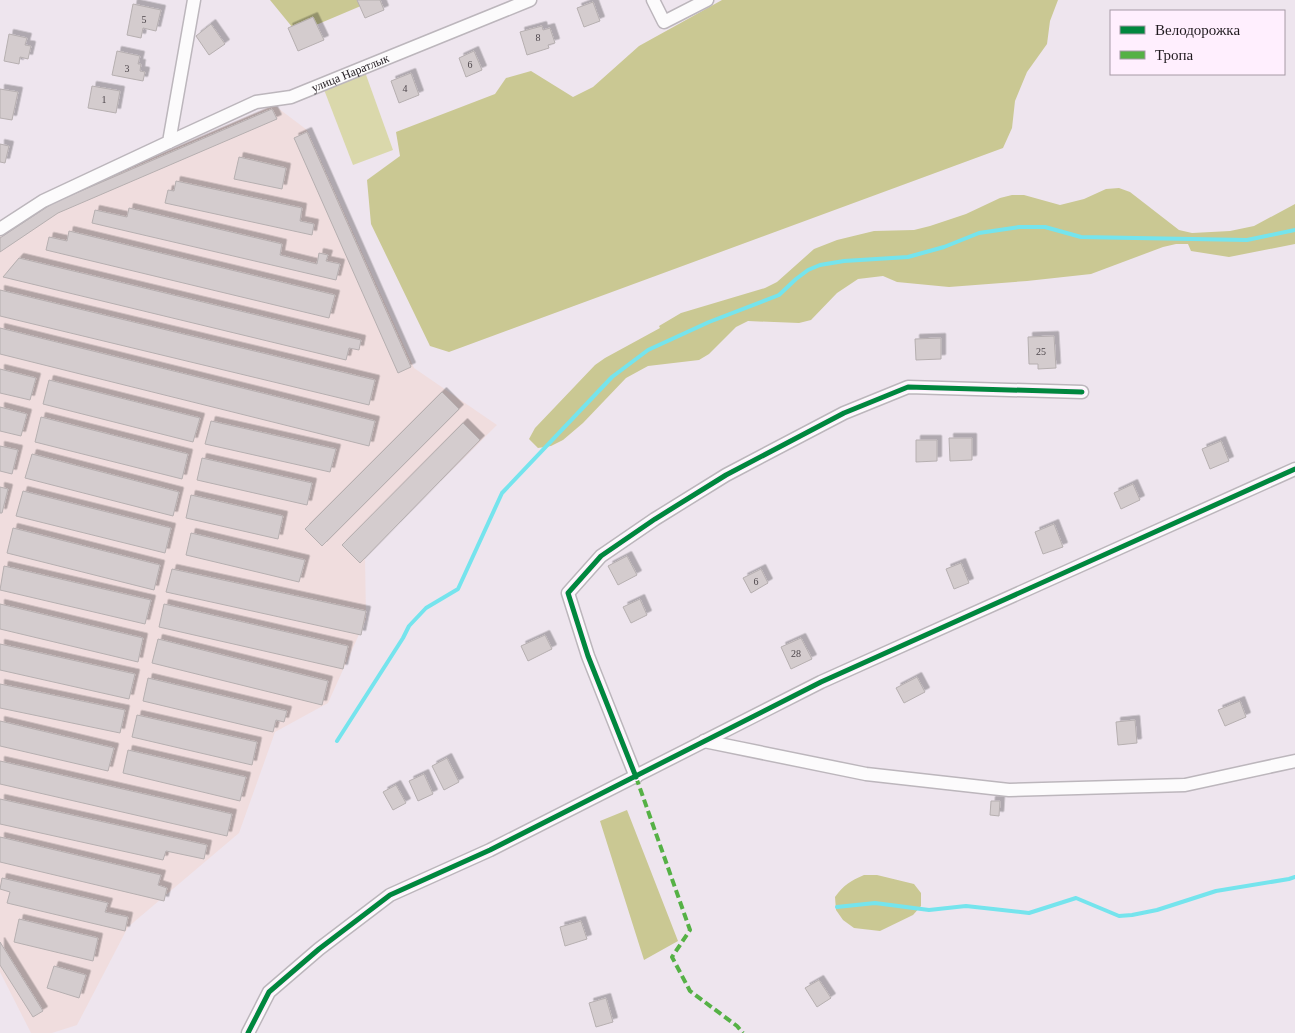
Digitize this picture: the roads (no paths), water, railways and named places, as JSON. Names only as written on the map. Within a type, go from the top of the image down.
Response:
[{"type":"street","points":[[169,142],[194,0]]},
{"type":"street","name":"улица Наратлык","points":[[0,229],[43,201],[256,102],[291,97],[530,0]]},
{"type":"street","points":[[653,0],[664,22],[707,0]]},
{"type":"street","points":[[636,776],[588,656],[568,593],[601,556],[655,519],[726,476],[844,413],[908,387],[1082,392]]},
{"type":"street","points":[[248,1033],[269,992],[390,894],[490,850],[821,682],[1295,469]]},
{"type":"street","points":[[704,741],[866,774],[1009,790],[1185,786],[1295,761]]},
{"type":"waterway","points":[[337,741],[409,626],[426,608],[458,589],[502,493],[612,377],[648,350],[709,322],[779,295],[808,270],[820,265],[844,261],[908,257],[944,247],[979,233],[1019,227],[1045,227],[1081,237],[1247,240],[1295,230]]},
{"type":"waterway","points":[[837,907],[875,903],[929,910],[966,906],[1029,913],[1076,898],[1119,916],[1157,910],[1216,891],[1295,877]]}]
